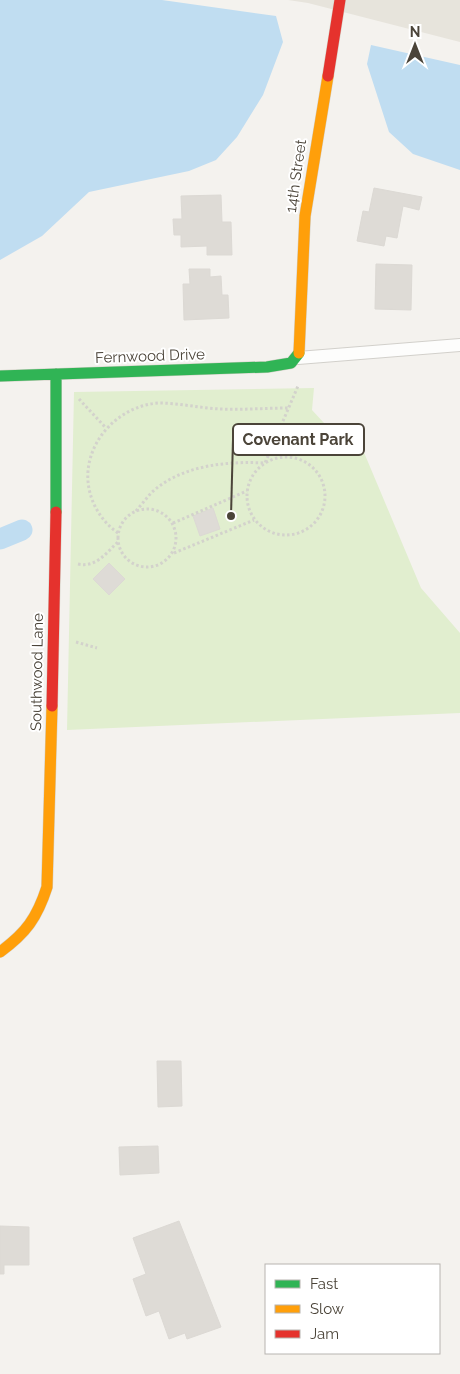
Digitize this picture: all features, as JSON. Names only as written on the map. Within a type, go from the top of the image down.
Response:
[{"type":"street","name":"14th Street","points":[[296,360],[300,352],[305,216],[308,189],[340,0]]},
{"type":"street","name":"Fernwood Drive","points":[[0,376],[267,367],[296,360]]},
{"type":"street","name":"Southwood Lane","points":[[0,952],[20,938],[29,927],[40,908],[46,887],[54,564],[56,374]]},
{"type":"lane","points":[[296,360],[460,345]]},
{"type":"path","points":[[265,463],[298,386],[296,360]]},
{"type":"path","points":[[118,533],[109,526],[97,511],[91,493],[88,472],[91,456],[97,441],[114,420],[142,406],[159,403],[220,409],[289,408]]},
{"type":"path","points":[[278,458],[290,458],[303,461],[313,468],[321,479],[325,491],[324,504],[320,516],[312,526],[300,533],[288,535],[275,534],[263,528],[254,520],[248,508],[247,491],[249,482],[256,471],[265,463],[278,458]]},
{"type":"path","points":[[136,511],[152,492],[180,475],[220,463],[265,463]]},
{"type":"path","points":[[173,523],[247,491]]},
{"type":"path","points":[[149,508],[159,510],[167,515],[173,523],[177,541],[169,558],[161,564],[152,567],[142,566],[132,563],[125,557],[118,542],[118,533],[124,520],[136,511],[149,508]]},
{"type":"path","points":[[172,553],[254,520]]},
{"type":"path","points":[[54,564],[87,566],[97,561],[118,542]]},
{"type":"shaded area","points":[[288,0],[460,0],[460,42],[308,3]]},
{"type":"green space","points":[[314,388],[312,410],[337,437],[360,443],[421,588],[460,633],[460,713],[67,730],[74,392]]},
{"type":"water","points":[[0,0],[162,0],[276,16],[283,42],[263,95],[237,137],[216,160],[189,171],[89,192],[42,236],[0,260]]},
{"type":"water","points":[[371,45],[460,65],[460,170],[413,154],[389,132],[367,64]]},
{"type":"building","points":[[374,188],[422,197],[419,210],[403,206],[397,238],[386,236],[384,246],[357,241],[363,211],[369,212]]},
{"type":"building","points":[[221,195],[222,222],[231,222],[232,255],[207,255],[207,246],[181,247],[181,235],[174,235],[173,219],[182,219],[181,196]]},
{"type":"building","points":[[376,264],[412,265],[411,310],[375,309]]},
{"type":"building","points":[[189,269],[210,269],[210,277],[221,276],[222,295],[228,295],[229,318],[184,320],[183,284],[190,284]]},
{"type":"building","points":[[213,508],[220,529],[200,536],[193,516]]},
{"type":"building","points":[[109,563],[125,579],[109,595],[93,579]]},
{"type":"building","points":[[157,1061],[181,1061],[182,1106],[158,1107]]},
{"type":"building","points":[[158,1146],[159,1173],[120,1175],[119,1147]]},
{"type":"building","points":[[179,1221],[221,1327],[187,1339],[185,1333],[169,1339],[159,1311],[146,1316],[133,1279],[146,1274],[133,1238]]},
{"type":"building","points":[[0,1226],[29,1227],[29,1265],[4,1265],[4,1274],[0,1274]]},
{"type":"waterway","points":[[0,539],[22,530]]},
{"type":"traffic: fast","points":[[0,376],[267,367],[291,363],[299,353]]},
{"type":"traffic: fast","points":[[56,374],[56,512]]},
{"type":"traffic: slow","points":[[299,353],[305,216],[328,76]]},
{"type":"traffic: slow","points":[[0,952],[30,924],[47,887],[52,706]]},
{"type":"traffic: jam","points":[[328,76],[340,0]]},
{"type":"traffic: jam","points":[[52,706],[56,512]]},
{"type":"place","name":"Covenant Park","points":[[231,516]]}]
